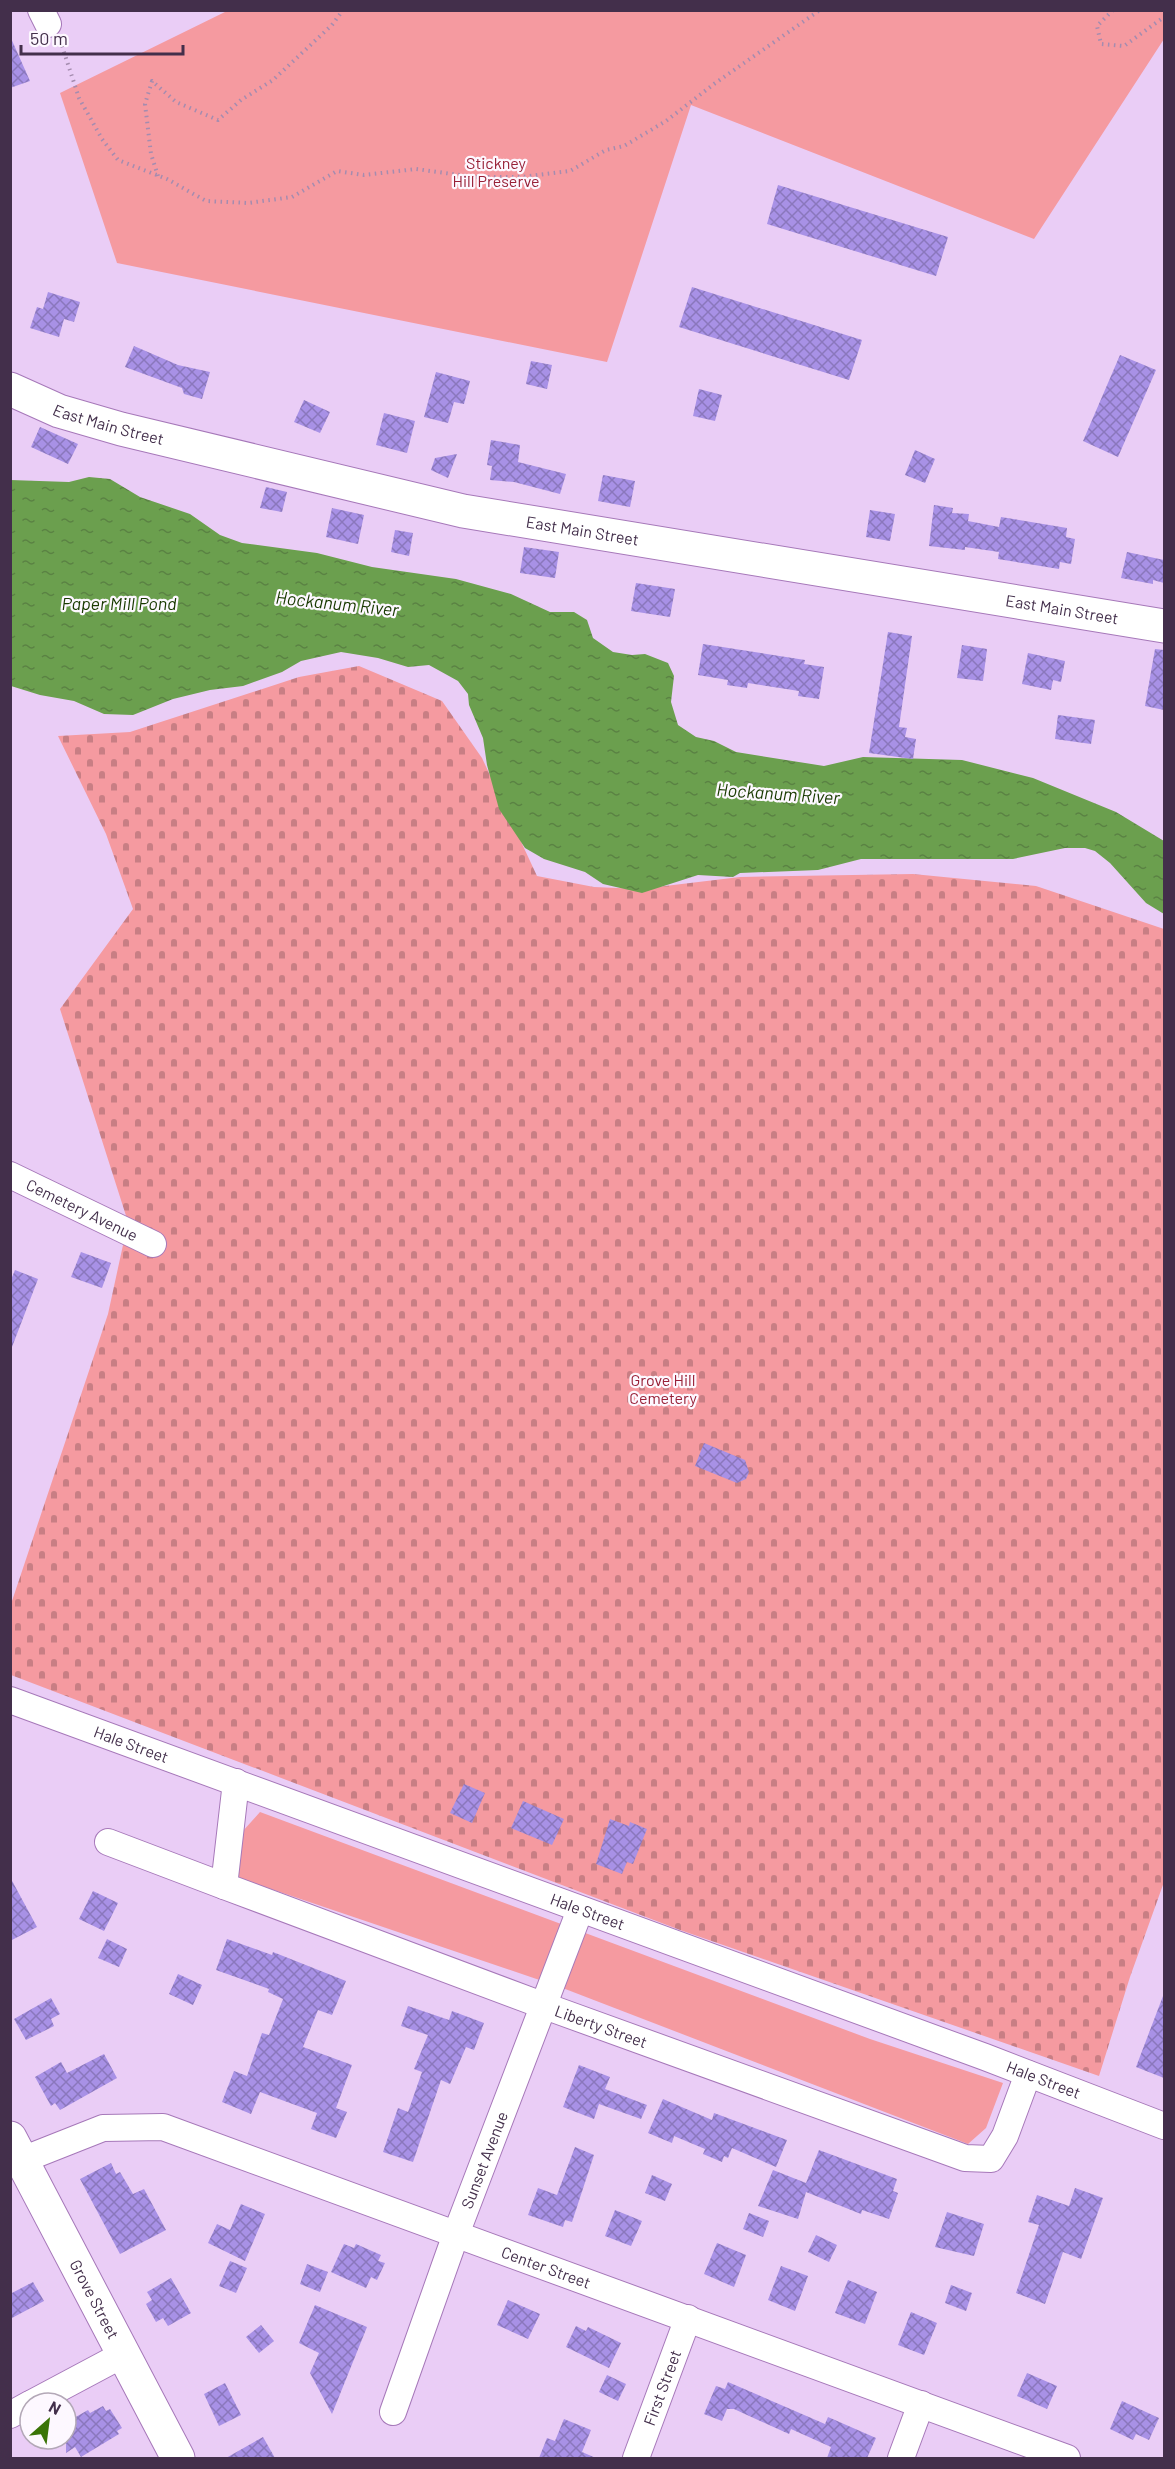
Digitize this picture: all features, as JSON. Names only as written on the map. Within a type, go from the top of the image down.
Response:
[{"type":"main road","name":"East Main Street","points":[[10,389],[59,411],[121,429],[463,511],[1164,626]]},
{"type":"main road","name":"Grove Street","points":[[16,2149],[178,2458]]},
{"type":"street","name":"Cemetery Avenue","points":[[10,1174],[153,1244]]},
{"type":"street","name":"Hale Street","points":[[10,1700],[1164,2126]]},
{"type":"street","points":[[224,1886],[236,1782]]},
{"type":"street","name":"Liberty Street","points":[[108,1842],[542,2005],[965,2158],[992,2159],[1005,2136],[1028,2074]]},
{"type":"street","name":"Sunset Avenue","points":[[393,2412],[456,2234],[580,1910]]},
{"type":"street","name":"Center Street","points":[[16,2149],[103,2128],[162,2127],[1066,2458]]},
{"type":"street","name":"First Street","points":[[636,2458],[688,2318]]},
{"type":"street","points":[[55,2391],[124,2354]]},
{"type":"street","points":[[901,2458],[921,2404]]},
{"type":"path","points":[[158,177],[151,154],[145,104],[152,81],[176,102],[218,120],[241,100],[273,80],[332,25],[343,10]]},
{"type":"path","points":[[62,46],[70,63],[80,98],[118,160],[184,188],[206,201],[248,203],[292,197],[337,171],[364,176],[416,169],[474,177],[520,177],[570,171],[606,150],[624,146],[666,122],[714,84],[820,10]]},
{"type":"path","points":[[1113,10],[1097,26],[1101,44],[1124,46],[1164,17]]},
{"type":"green space","name":"Stickney Hill Preserve","points":[[229,10],[1164,10],[1164,39],[1034,239],[691,105],[607,362],[117,263],[60,93]]},
{"type":"green space","name":"Grove Hill Cemetery","points":[[359,666],[442,701],[482,758],[537,876],[594,887],[640,889],[740,877],[913,874],[1036,886],[1164,929],[1164,1882],[1130,1977],[1099,2076],[680,1930],[11,1675],[11,1604],[108,1314],[128,1222],[60,1009],[133,909],[106,834],[58,736],[130,732],[299,677]]},
{"type":"green space","points":[[260,1812],[870,2039],[1003,2083],[986,2128],[968,2144],[560,1987],[233,1876],[233,1842]]},
{"type":"water","name":"Paper Mill Pond","points":[[89,477],[110,479],[140,497],[190,514],[220,535],[242,543],[317,553],[372,567],[456,579],[511,594],[550,612],[574,612],[587,620],[593,638],[613,652],[632,655],[645,654],[668,663],[674,676],[671,702],[678,725],[696,737],[714,741],[736,752],[824,766],[863,757],[962,760],[1033,778],[1116,812],[1164,841],[1164,914],[1146,903],[1110,863],[1095,851],[1085,848],[1065,848],[1013,859],[861,859],[818,870],[740,873],[733,877],[698,875],[642,893],[603,884],[585,872],[544,859],[525,848],[499,809],[487,765],[483,738],[469,705],[468,694],[458,681],[429,665],[408,667],[378,658],[341,652],[301,661],[282,672],[243,686],[210,690],[173,699],[133,715],[104,714],[74,701],[40,695],[11,686],[10,480],[69,482]]},
{"type":"building","points":[[10,36],[30,81],[10,88]]},
{"type":"building","points":[[778,185],[948,237],[936,276],[767,224]]},
{"type":"building","points":[[692,287],[862,340],[849,380],[679,327]]},
{"type":"building","points":[[48,292],[80,302],[74,322],[64,319],[59,337],[30,328],[37,307],[43,309]]},
{"type":"building","points":[[134,346],[178,365],[210,372],[202,399],[184,394],[182,388],[125,367]]},
{"type":"building","points":[[1120,355],[1156,370],[1118,457],[1083,441]]},
{"type":"building","points":[[531,361],[552,365],[547,389],[526,384]]},
{"type":"building","points":[[436,372],[470,381],[464,404],[454,402],[448,423],[424,417]]},
{"type":"building","points":[[699,389],[722,395],[715,421],[693,416]]},
{"type":"building","points":[[304,400],[330,412],[320,433],[294,422]]},
{"type":"building","points":[[384,413],[415,421],[407,453],[376,445]]},
{"type":"building","points":[[40,427],[78,444],[68,464],[31,447]]},
{"type":"building","points":[[491,440],[520,445],[518,462],[566,474],[560,494],[514,482],[490,480],[492,466],[487,465]]},
{"type":"building","points":[[915,450],[935,459],[925,483],[905,475]]},
{"type":"building","points":[[457,454],[448,478],[431,470],[435,458]]},
{"type":"building","points":[[603,475],[635,481],[630,507],[598,501]]},
{"type":"building","points":[[266,487],[287,492],[282,512],[260,508]]},
{"type":"building","points":[[934,505],[953,508],[952,513],[969,514],[968,521],[999,527],[1001,517],[1067,528],[1066,537],[1075,539],[1071,564],[1060,562],[1059,569],[998,559],[999,552],[965,547],[965,550],[929,546]]},
{"type":"building","points":[[332,508],[364,515],[358,544],[326,537]]},
{"type":"building","points":[[870,510],[895,514],[890,541],[866,537]]},
{"type":"building","points":[[395,530],[413,533],[409,556],[391,552]]},
{"type":"building","points":[[524,547],[559,552],[555,578],[520,573]]},
{"type":"building","points":[[1127,552],[1164,560],[1164,583],[1153,580],[1153,584],[1121,578]]},
{"type":"building","points":[[636,583],[675,589],[670,617],[631,611]]},
{"type":"building","points":[[888,632],[912,636],[899,727],[907,728],[905,737],[916,739],[913,759],[869,753]]},
{"type":"building","points":[[703,644],[805,660],[804,664],[824,667],[819,699],[798,696],[799,691],[748,683],[747,688],[727,685],[728,680],[698,675]]},
{"type":"building","points":[[962,645],[987,649],[983,681],[957,678]]},
{"type":"building","points":[[1155,649],[1164,650],[1164,710],[1145,706]]},
{"type":"building","points":[[1028,653],[1065,661],[1061,682],[1053,680],[1051,690],[1022,684]]},
{"type":"building","points":[[1058,715],[1095,720],[1091,744],[1055,739]]},
{"type":"building","points":[[81,1252],[111,1263],[102,1288],[71,1277]]},
{"type":"building","points":[[15,1270],[38,1279],[12,1347],[10,1282]]},
{"type":"building","points":[[704,1443],[745,1460],[749,1472],[746,1479],[737,1483],[695,1466]]},
{"type":"building","points":[[464,1784],[485,1793],[472,1823],[450,1813]]},
{"type":"building","points":[[523,1801],[564,1819],[552,1845],[511,1828]]},
{"type":"building","points":[[610,1819],[629,1826],[630,1822],[647,1829],[633,1864],[627,1862],[622,1874],[596,1864]]},
{"type":"building","points":[[10,1877],[37,1927],[10,1941]]},
{"type":"building","points":[[93,1891],[118,1903],[104,1931],[79,1919]]},
{"type":"building","points":[[107,1939],[127,1949],[119,1967],[98,1958]]},
{"type":"building","points":[[227,1939],[272,1955],[273,1952],[346,1981],[332,2015],[318,2010],[303,2047],[352,2065],[336,2108],[347,2112],[336,2138],[311,2129],[317,2113],[260,2092],[251,2114],[222,2102],[234,2071],[247,2076],[262,2033],[269,2035],[283,1999],[268,1992],[269,1989],[216,1970]]},
{"type":"building","points":[[178,1974],[202,1985],[193,2005],[169,1994]]},
{"type":"building","points":[[1164,1996],[1164,2078],[1136,2067]]},
{"type":"building","points":[[51,1998],[60,2014],[51,2019],[54,2026],[26,2040],[14,2019]]},
{"type":"building","points":[[408,2006],[449,2020],[452,2011],[484,2023],[474,2050],[466,2047],[450,2084],[441,2080],[413,2162],[383,2152],[398,2108],[408,2112],[422,2072],[414,2069],[428,2035],[401,2026]]},
{"type":"building","points":[[104,2054],[117,2078],[60,2110],[55,2103],[51,2106],[35,2077],[61,2062],[67,2073]]},
{"type":"building","points":[[579,2065],[610,2077],[605,2089],[647,2105],[641,2119],[599,2104],[594,2119],[563,2107]]},
{"type":"building","points":[[663,2099],[712,2120],[714,2113],[787,2140],[776,2167],[732,2148],[728,2158],[724,2156],[722,2162],[703,2154],[705,2149],[674,2136],[672,2143],[648,2133]]},
{"type":"building","points":[[575,2147],[594,2155],[572,2222],[565,2220],[563,2227],[528,2215],[538,2188],[557,2195]]},
{"type":"building","points":[[819,2150],[897,2179],[893,2191],[898,2193],[889,2219],[862,2210],[861,2214],[806,2192],[798,2219],[758,2206],[773,2170],[806,2183]]},
{"type":"building","points":[[111,2163],[116,2174],[120,2172],[133,2194],[144,2189],[166,2230],[120,2254],[80,2179]]},
{"type":"building","points":[[652,2175],[672,2184],[665,2201],[645,2193]]},
{"type":"building","points":[[1075,2188],[1103,2198],[1081,2259],[1063,2252],[1045,2304],[1016,2293],[1039,2225],[1028,2222],[1037,2195],[1069,2206]]},
{"type":"building","points":[[241,2204],[265,2214],[245,2261],[208,2243],[217,2224],[230,2230]]},
{"type":"building","points":[[615,2210],[642,2221],[631,2246],[605,2236]]},
{"type":"building","points":[[947,2212],[984,2224],[974,2256],[935,2247]]},
{"type":"building","points":[[749,2213],[769,2221],[763,2237],[743,2229]]},
{"type":"building","points":[[816,2235],[837,2245],[829,2262],[808,2252]]},
{"type":"building","points":[[717,2243],[746,2255],[734,2287],[704,2274]]},
{"type":"building","points":[[344,2244],[354,2248],[356,2244],[381,2255],[378,2261],[385,2263],[377,2280],[371,2277],[366,2288],[331,2272]]},
{"type":"building","points":[[230,2261],[247,2268],[236,2293],[219,2286]]},
{"type":"building","points":[[307,2264],[328,2272],[320,2292],[300,2284]]},
{"type":"building","points":[[781,2266],[808,2276],[795,2311],[768,2300]]},
{"type":"building","points":[[171,2278],[191,2313],[168,2326],[163,2318],[156,2322],[146,2304],[152,2300],[147,2292]]},
{"type":"building","points":[[848,2280],[877,2292],[865,2324],[835,2313]]},
{"type":"building","points":[[33,2282],[44,2301],[10,2319],[10,2294]]},
{"type":"building","points":[[951,2285],[972,2293],[966,2311],[945,2303]]},
{"type":"building","points":[[508,2300],[540,2314],[528,2339],[497,2325]]},
{"type":"building","points":[[315,2305],[367,2327],[332,2414],[310,2373],[319,2353],[299,2343]]},
{"type":"building","points":[[911,2312],[937,2323],[924,2355],[898,2345]]},
{"type":"building","points":[[261,2325],[274,2341],[259,2353],[246,2337]]},
{"type":"building","points":[[576,2326],[586,2331],[588,2327],[621,2343],[609,2368],[566,2347]]},
{"type":"building","points":[[1027,2373],[1057,2386],[1047,2409],[1017,2396]]},
{"type":"building","points":[[607,2375],[626,2384],[618,2401],[599,2392]]},
{"type":"building","points":[[728,2382],[825,2424],[828,2417],[876,2438],[867,2458],[827,2458],[831,2447],[791,2429],[789,2434],[734,2409],[727,2409],[722,2421],[704,2414],[716,2386],[725,2389]]},
{"type":"building","points":[[225,2383],[241,2415],[219,2426],[204,2394]]},
{"type":"building","points":[[1122,2401],[1159,2418],[1149,2440],[1136,2434],[1133,2440],[1110,2429]]},
{"type":"building","points":[[103,2406],[106,2411],[110,2409],[122,2428],[117,2431],[119,2434],[81,2457],[77,2451],[78,2416],[88,2410],[90,2413]]},
{"type":"building","points":[[564,2419],[591,2430],[582,2452],[596,2458],[539,2458],[547,2438],[555,2441]]},
{"type":"building","points":[[263,2437],[275,2458],[226,2458]]},
{"type":"water label","name":"Hockanum River","points":[[337,604]]},
{"type":"water label","name":"Hockanum River","points":[[778,794]]}]
